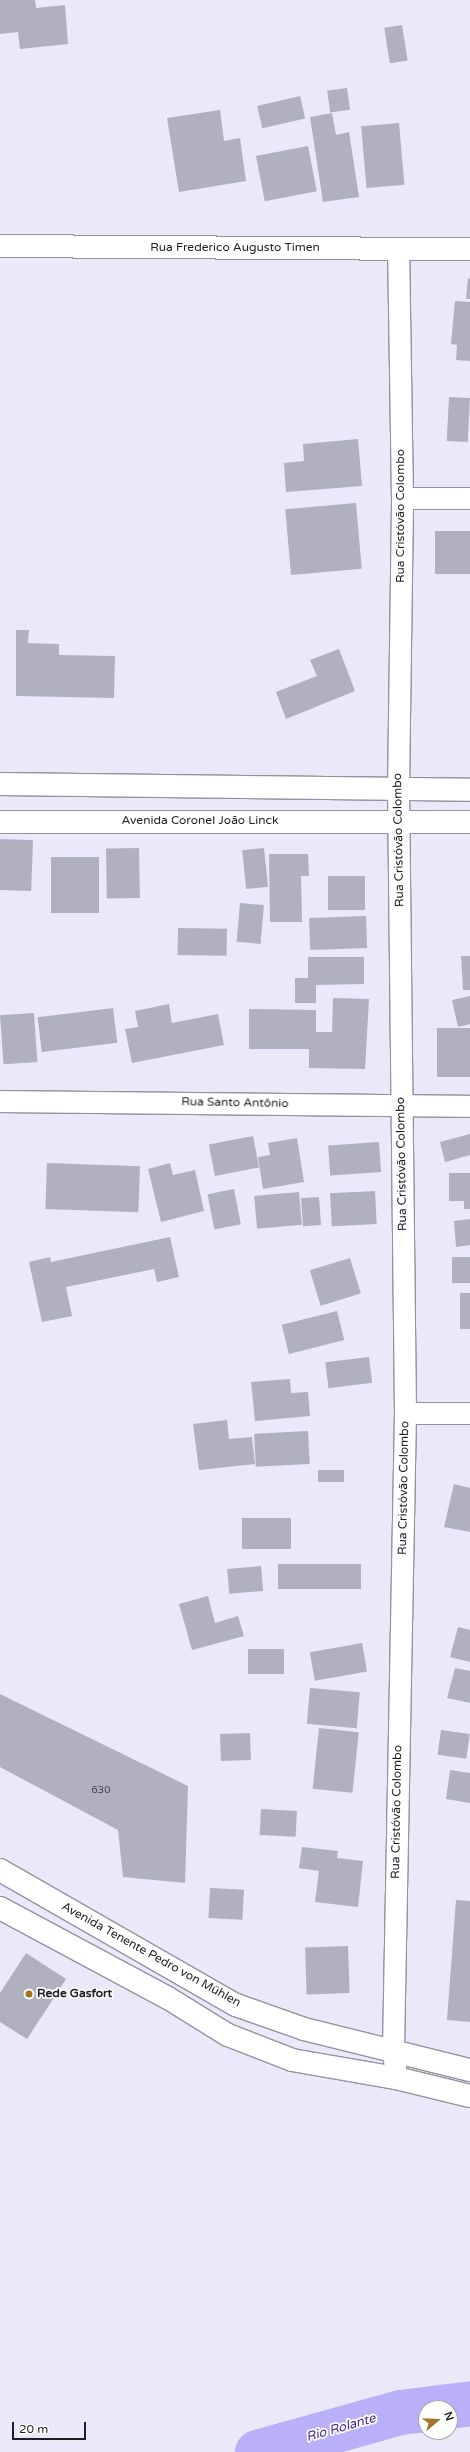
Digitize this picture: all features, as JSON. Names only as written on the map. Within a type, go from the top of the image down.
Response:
[{"type":"main road","name":"Rua Frederico Augusto Timen","points":[[0,246],[398,250],[470,249]]},
{"type":"main road","points":[[0,784],[470,790]]},
{"type":"main road","name":"Avenida Coronel João Linck","points":[[0,822],[470,822]]},
{"type":"main road","name":"Avenida Tenente Pedro von Mühlen","points":[[0,1870],[236,2005],[304,2029],[393,2049],[470,2070]]},
{"type":"main road","points":[[27,1923],[40,1893]]},
{"type":"main road","points":[[0,1908],[168,1998],[228,2035],[292,2060],[396,2078],[470,2096]]},
{"type":"street","name":"Rua Cristóvão Colombo","points":[[396,2078],[393,2049],[405,1413],[401,1105],[400,821],[398,790],[402,498],[398,250]]},
{"type":"street","points":[[402,498],[470,498]]},
{"type":"street","name":"Rua Santo Antônio","points":[[0,1101],[470,1106]]},
{"type":"street","points":[[405,1413],[470,1413]]},
{"type":"building","points":[[0,0],[35,0],[36,8],[65,5],[68,44],[20,49],[18,32],[0,34]]},
{"type":"building","points":[[402,25],[408,61],[390,63],[384,28]]},
{"type":"building","points":[[347,88],[350,110],[330,113],[327,91]]},
{"type":"building","points":[[300,96],[305,118],[262,128],[257,106]]},
{"type":"building","points":[[220,110],[224,141],[240,138],[246,181],[179,192],[167,118]]},
{"type":"building","points":[[332,113],[336,135],[349,132],[359,197],[323,202],[310,117]]},
{"type":"building","points":[[399,123],[404,185],[367,188],[361,126]]},
{"type":"building","points":[[308,146],[317,191],[265,201],[256,156]]},
{"type":"building","points":[[468,278],[470,279],[470,299],[466,299]]},
{"type":"building","points":[[455,301],[470,302],[470,361],[456,360],[457,345],[451,344]]},
{"type":"building","points":[[449,397],[470,398],[468,442],[447,441]]},
{"type":"building","points":[[358,439],[362,486],[286,492],[284,463],[304,461],[303,444]]},
{"type":"building","points":[[356,503],[362,569],[291,575],[285,509]]},
{"type":"building","points":[[435,531],[470,531],[470,574],[435,574]]},
{"type":"building","points":[[16,630],[29,630],[28,643],[59,644],[59,655],[115,656],[114,698],[16,696]]},
{"type":"building","points":[[339,649],[355,691],[286,719],[276,692],[317,676],[310,660]]},
{"type":"building","points":[[0,839],[33,840],[31,891],[0,890]]},
{"type":"building","points":[[139,848],[140,898],[107,899],[106,849]]},
{"type":"building","points":[[264,848],[268,887],[246,889],[242,850]]},
{"type":"building","points":[[269,854],[308,854],[309,876],[301,876],[302,922],[270,922]]},
{"type":"building","points":[[51,857],[99,857],[99,913],[51,913]]},
{"type":"building","points":[[328,876],[365,876],[365,910],[328,910]]},
{"type":"building","points":[[240,903],[264,905],[261,944],[237,942]]},
{"type":"building","points":[[366,916],[367,948],[310,950],[309,918]]},
{"type":"building","points":[[178,928],[227,929],[227,956],[178,955]]},
{"type":"building","points":[[461,956],[470,956],[470,990],[463,990]]},
{"type":"building","points":[[308,957],[364,957],[364,984],[316,985],[316,1003],[295,1003],[295,978],[308,978]]},
{"type":"building","points":[[470,996],[470,1024],[458,1027],[452,1000]]},
{"type":"building","points":[[333,998],[369,999],[365,1069],[309,1068],[309,1049],[249,1049],[249,1009],[316,1010],[316,1032],[332,1032]]},
{"type":"building","points":[[169,1004],[172,1023],[218,1014],[224,1045],[132,1063],[125,1029],[138,1027],[135,1011]]},
{"type":"building","points":[[113,1008],[117,1043],[42,1052],[38,1017]]},
{"type":"building","points":[[34,1013],[37,1062],[4,1064],[0,1015]]},
{"type":"building","points":[[437,1028],[470,1028],[470,1077],[437,1077]]},
{"type":"building","points":[[470,1134],[470,1155],[445,1162],[440,1142]]},
{"type":"building","points":[[253,1136],[259,1167],[215,1176],[209,1145]]},
{"type":"building","points":[[297,1138],[304,1182],[263,1189],[258,1157],[270,1155],[268,1143]]},
{"type":"building","points":[[379,1142],[381,1172],[330,1175],[328,1146]]},
{"type":"building","points":[[47,1163],[140,1166],[138,1212],[45,1209]]},
{"type":"building","points":[[170,1163],[173,1175],[195,1170],[204,1211],[161,1222],[148,1169]]},
{"type":"building","points":[[449,1173],[470,1173],[470,1209],[464,1209],[464,1201],[449,1201]]},
{"type":"building","points":[[234,1189],[241,1224],[214,1229],[207,1194]]},
{"type":"building","points":[[375,1191],[377,1224],[332,1226],[330,1193]]},
{"type":"building","points":[[299,1192],[302,1225],[257,1229],[254,1196]]},
{"type":"building","points":[[319,1197],[321,1225],[303,1226],[301,1198]]},
{"type":"building","points":[[470,1219],[470,1245],[456,1247],[454,1221]]},
{"type":"building","points":[[170,1237],[179,1277],[157,1282],[154,1269],[66,1287],[72,1316],[42,1322],[29,1262],[50,1257],[51,1262]]},
{"type":"building","points":[[452,1257],[470,1257],[470,1283],[452,1283]]},
{"type":"building","points":[[350,1258],[361,1293],[321,1306],[310,1270]]},
{"type":"building","points":[[460,1293],[470,1293],[470,1329],[460,1329]]},
{"type":"building","points":[[337,1311],[344,1340],[289,1354],[282,1325]]},
{"type":"building","points":[[369,1357],[372,1383],[328,1388],[325,1362]]},
{"type":"building","points":[[290,1379],[291,1393],[308,1392],[310,1416],[255,1421],[251,1382]]},
{"type":"building","points":[[227,1420],[229,1439],[252,1437],[255,1464],[199,1470],[193,1424]]},
{"type":"building","points":[[308,1431],[310,1464],[256,1467],[254,1434]]},
{"type":"building","points":[[318,1470],[344,1470],[344,1482],[318,1482]]},
{"type":"building","points":[[454,1484],[470,1488],[470,1532],[444,1527]]},
{"type":"building","points":[[242,1518],[291,1518],[291,1549],[242,1549]]},
{"type":"building","points":[[278,1564],[361,1564],[361,1589],[278,1589]]},
{"type":"building","points":[[261,1566],[263,1591],[229,1594],[227,1569]]},
{"type":"building","points":[[208,1596],[215,1623],[238,1616],[244,1636],[192,1650],[179,1604]]},
{"type":"building","points":[[458,1627],[470,1630],[470,1662],[450,1657]]},
{"type":"building","points":[[362,1643],[367,1672],[315,1681],[310,1652]]},
{"type":"building","points":[[248,1649],[284,1649],[284,1674],[248,1674]]},
{"type":"building","points":[[455,1668],[470,1671],[470,1703],[447,1698]]},
{"type":"building","points":[[310,1688],[360,1692],[357,1728],[307,1724]]},
{"type":"building","points":[[0,1694],[188,1786],[185,1883],[123,1877],[118,1830],[0,1767]]},
{"type":"building","points":[[319,1728],[359,1732],[352,1793],[313,1789]]},
{"type":"building","points":[[441,1730],[470,1734],[466,1759],[438,1755]]},
{"type":"building","points":[[250,1733],[251,1760],[221,1761],[220,1734]]},
{"type":"building","points":[[450,1770],[470,1773],[470,1803],[446,1799]]},
{"type":"building","points":[[261,1809],[297,1811],[296,1837],[260,1835]]},
{"type":"building","points":[[302,1847],[338,1851],[337,1858],[363,1861],[358,1907],[315,1902],[319,1871],[299,1868]]},
{"type":"building","points":[[210,1888],[244,1890],[242,1920],[208,1918]]},
{"type":"building","points":[[456,1900],[470,1901],[470,2022],[447,2020]]},
{"type":"building","points":[[348,1946],[350,1993],[307,1994],[305,1948]]},
{"type":"building","points":[[26,1953],[66,1979],[27,2039],[0,2022],[0,1993]]},
{"type":"waterway","name":"Rio Rolante","points":[[458,2405],[470,2403]]},
{"type":"waterway","name":"Rio Rolante","points":[[257,2452],[400,2412],[418,2410]]},
{"type":"place","name":"Rede Gasfort","points":[[29,1994]]}]
